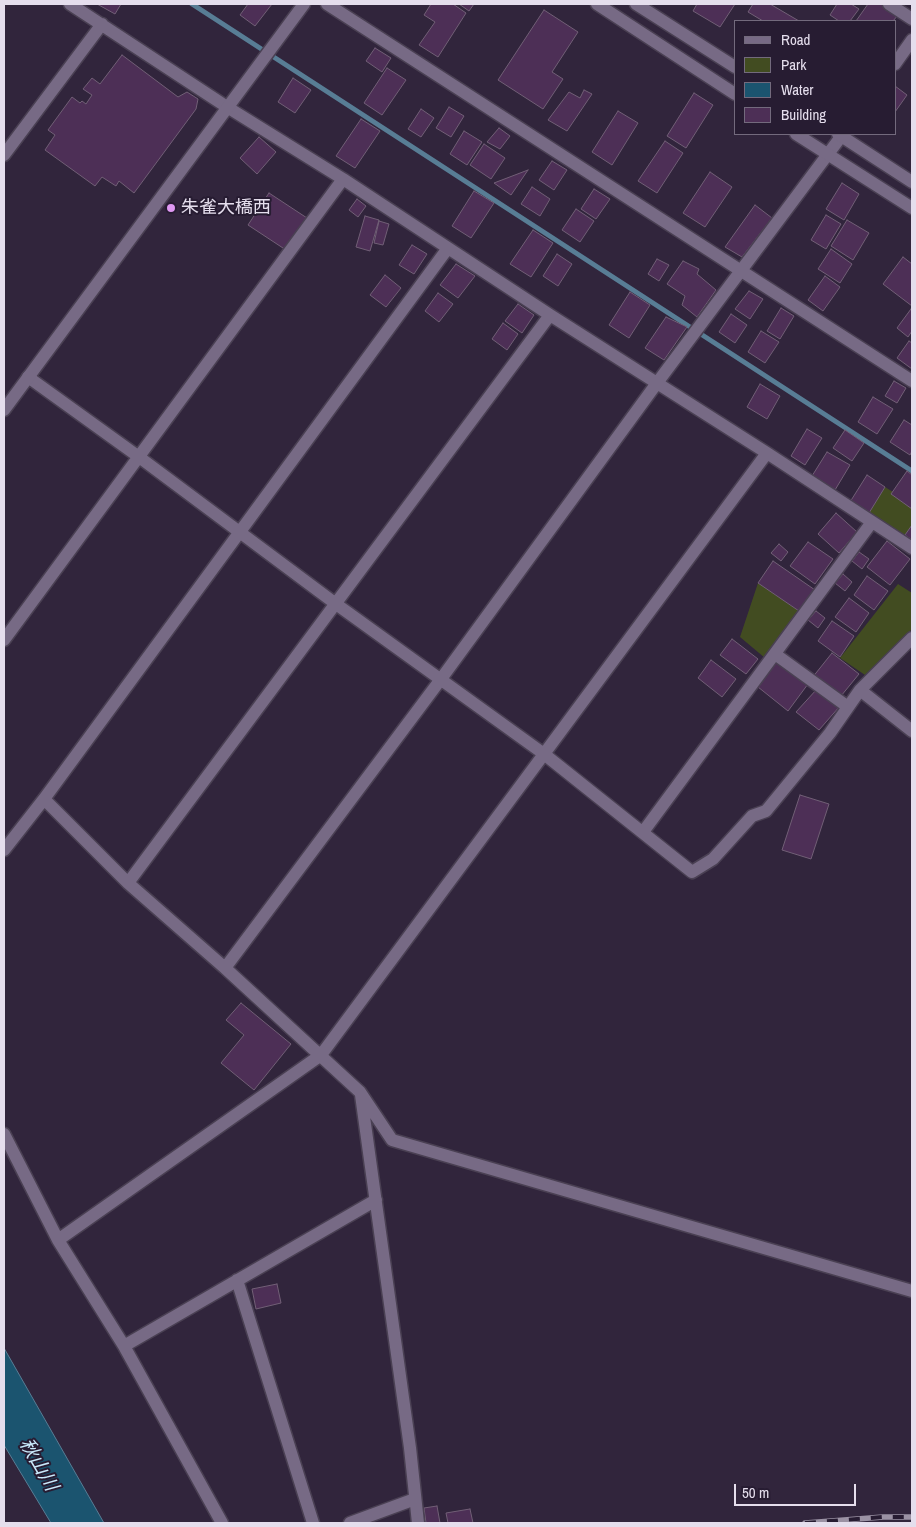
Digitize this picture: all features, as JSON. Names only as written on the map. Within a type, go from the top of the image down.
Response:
[{"type":"street","points":[[70,4],[912,548]]},
{"type":"street","points":[[4,410],[304,4]]},
{"type":"street","points":[[326,4],[912,381]]},
{"type":"street","points":[[597,4],[734,93]]},
{"type":"street","points":[[636,4],[734,66]]},
{"type":"street","points":[[889,4],[912,19]]},
{"type":"street","points":[[4,155],[102,24]]},
{"type":"street","points":[[896,63],[912,40]]},
{"type":"street","points":[[798,135],[912,208]]},
{"type":"street","points":[[225,968],[441,679],[657,383],[828,155],[840,135]]},
{"type":"street","points":[[842,135],[912,182]]},
{"type":"street","points":[[4,640],[343,179]]},
{"type":"street","points":[[4,850],[44,799],[448,248]]},
{"type":"street","points":[[128,884],[550,315]]},
{"type":"street","points":[[28,377],[336,604],[544,754],[692,872],[712,859],[752,816],[766,811],[830,733],[860,690],[912,638]]},
{"type":"street","points":[[58,1240],[321,1055],[767,453]]},
{"type":"street","points":[[643,832],[872,522]]},
{"type":"street","points":[[775,654],[848,708]]},
{"type":"street","points":[[860,690],[912,731]]},
{"type":"street","points":[[44,799],[128,884],[225,968],[360,1092],[392,1140],[912,1291]]},
{"type":"street","points":[[360,1092],[418,1523]]},
{"type":"street","points":[[4,1134],[58,1240],[124,1346],[222,1523]]},
{"type":"street","points":[[124,1346],[376,1200]]},
{"type":"street","points":[[237,1280],[313,1523]]},
{"type":"street","points":[[350,1523],[415,1499]]},
{"type":"green space","points":[[885,487],[912,504],[912,525],[905,535],[869,513]]},
{"type":"green space","points":[[758,583],[799,611],[765,658],[740,637]]},
{"type":"green space","points":[[898,584],[912,593],[912,629],[865,675],[840,658]]},
{"type":"water","name":"秋山川","points":[[4,1348],[104,1523],[51,1523],[4,1445]]},
{"type":"building","points":[[97,4],[121,4],[115,14]]},
{"type":"building","points":[[248,4],[272,4],[255,26],[240,15]]},
{"type":"building","points":[[431,4],[453,4],[466,13],[438,57],[419,45],[435,22],[424,15]]},
{"type":"building","points":[[459,4],[474,4],[469,11]]},
{"type":"building","points":[[697,4],[735,4],[720,27],[693,11]]},
{"type":"building","points":[[753,4],[770,4],[797,20],[761,20],[748,12]]},
{"type":"building","points":[[837,4],[851,4],[859,9],[851,20],[838,20],[830,15]]},
{"type":"building","points":[[868,4],[881,4],[898,15],[894,20],[857,20]]},
{"type":"building","points":[[544,10],[578,32],[552,72],[563,79],[543,109],[498,80]]},
{"type":"building","points":[[375,48],[391,58],[382,72],[366,61]]},
{"type":"building","points":[[122,55],[178,97],[187,92],[198,99],[196,109],[134,193],[119,181],[116,186],[102,177],[95,186],[45,150],[55,135],[48,130],[72,97],[80,103],[82,101],[86,104],[92,95],[83,89],[92,78],[100,84]]},
{"type":"building","points":[[387,68],[406,80],[382,115],[364,103]]},
{"type":"building","points":[[293,78],[311,90],[295,113],[278,102]]},
{"type":"building","points":[[896,87],[907,95],[896,111]]},
{"type":"building","points":[[584,90],[592,94],[567,131],[548,120],[569,92],[580,98]]},
{"type":"building","points":[[694,93],[713,105],[686,148],[667,136]]},
{"type":"building","points":[[449,107],[464,116],[451,137],[436,128]]},
{"type":"building","points":[[421,109],[434,118],[421,137],[408,129]]},
{"type":"building","points":[[618,111],[638,123],[612,165],[592,152]]},
{"type":"building","points":[[361,119],[380,131],[355,168],[336,156]]},
{"type":"building","points":[[499,128],[510,136],[500,149],[487,142]]},
{"type":"building","points":[[464,131],[482,142],[467,165],[450,154]]},
{"type":"building","points":[[259,137],[276,152],[257,174],[240,158]]},
{"type":"building","points":[[665,141],[683,153],[657,193],[638,181]]},
{"type":"building","points":[[484,144],[505,158],[491,179],[470,165]]},
{"type":"building","points":[[552,161],[567,170],[554,190],[539,180]]},
{"type":"building","points":[[528,170],[511,195],[494,183]]},
{"type":"building","points":[[710,172],[732,187],[705,227],[683,213]]},
{"type":"building","points":[[842,183],[859,194],[844,220],[826,209]]},
{"type":"building","points":[[532,187],[550,199],[540,216],[521,204]]},
{"type":"building","points":[[594,189],[610,199],[596,219],[581,209]]},
{"type":"building","points":[[474,191],[494,203],[471,238],[452,226]]},
{"type":"building","points":[[269,193],[307,218],[286,250],[248,225]]},
{"type":"building","points":[[357,199],[366,206],[358,217],[349,210]]},
{"type":"building","points":[[755,205],[772,218],[742,257],[725,247]]},
{"type":"building","points":[[576,209],[594,221],[580,242],[562,230]]},
{"type":"building","points":[[826,215],[841,224],[826,249],[811,240]]},
{"type":"building","points":[[365,216],[379,220],[370,251],[356,247]]},
{"type":"building","points":[[847,220],[869,233],[853,260],[831,246]]},
{"type":"building","points":[[379,221],[389,224],[383,245],[374,243]]},
{"type":"building","points":[[533,230],[553,243],[531,277],[510,264]]},
{"type":"building","points":[[412,245],[427,254],[414,274],[399,265]]},
{"type":"building","points":[[831,249],[852,264],[840,283],[818,269]]},
{"type":"building","points":[[557,254],[572,264],[558,286],[543,276]]},
{"type":"building","points":[[903,257],[912,264],[912,306],[883,284]]},
{"type":"building","points":[[657,259],[669,265],[659,281],[648,274]]},
{"type":"building","points":[[683,261],[699,269],[697,274],[716,290],[697,317],[682,305],[685,296],[667,284]]},
{"type":"building","points":[[456,264],[475,276],[458,298],[440,285]]},
{"type":"building","points":[[385,275],[401,288],[386,307],[370,295]]},
{"type":"building","points":[[825,276],[840,287],[823,311],[808,300]]},
{"type":"building","points":[[749,291],[763,299],[750,319],[735,309]]},
{"type":"building","points":[[630,292],[650,305],[629,338],[609,325]]},
{"type":"building","points":[[438,293],[453,304],[439,322],[425,311]]},
{"type":"building","points":[[518,304],[534,315],[522,333],[505,321]]},
{"type":"building","points":[[781,308],[794,316],[780,339],[767,331]]},
{"type":"building","points":[[911,309],[912,331],[908,337],[897,328]]},
{"type":"building","points":[[731,314],[747,325],[735,343],[719,332]]},
{"type":"building","points":[[666,317],[687,327],[664,360],[645,348]]},
{"type":"building","points":[[503,323],[518,334],[507,350],[492,339]]},
{"type":"building","points":[[761,331],[779,342],[765,363],[748,352]]},
{"type":"building","points":[[909,341],[912,343],[912,369],[897,358]]},
{"type":"building","points":[[894,381],[906,388],[897,403],[885,396]]},
{"type":"building","points":[[760,384],[780,396],[767,419],[747,407]]},
{"type":"building","points":[[873,397],[893,409],[877,434],[858,422]]},
{"type":"building","points":[[904,420],[912,425],[912,451],[910,455],[890,442]]},
{"type":"building","points":[[807,429],[822,438],[805,465],[791,456]]},
{"type":"building","points":[[845,430],[864,443],[852,461],[833,448]]},
{"type":"building","points":[[827,452],[850,465],[835,490],[812,476]]},
{"type":"building","points":[[907,471],[912,475],[912,509],[891,494]]},
{"type":"building","points":[[867,475],[885,487],[869,513],[850,502]]},
{"type":"building","points":[[836,513],[857,532],[839,553],[818,534]]},
{"type":"building","points":[[912,525],[912,540],[905,535]]},
{"type":"building","points":[[887,541],[910,559],[890,585],[867,567]]},
{"type":"building","points":[[808,542],[833,559],[815,584],[790,566]]},
{"type":"building","points":[[779,544],[788,552],[781,561],[771,553]]},
{"type":"building","points":[[859,552],[869,559],[862,569],[852,561]]},
{"type":"building","points":[[773,561],[815,590],[799,611],[758,583]]},
{"type":"building","points":[[843,574],[852,582],[845,591],[835,583]]},
{"type":"building","points":[[867,576],[888,591],[874,610],[854,595]]},
{"type":"building","points":[[849,598],[869,613],[856,632],[835,617]]},
{"type":"building","points":[[816,611],[825,618],[818,628],[808,620]]},
{"type":"building","points":[[832,621],[854,636],[840,657],[818,641]]},
{"type":"building","points":[[732,639],[758,659],[746,674],[720,655]]},
{"type":"building","points":[[832,653],[859,674],[841,696],[812,678]]},
{"type":"building","points":[[711,660],[736,679],[722,697],[698,678]]},
{"type":"building","points":[[776,661],[808,684],[788,711],[758,687]]},
{"type":"building","points":[[817,689],[840,706],[819,730],[796,712]]},
{"type":"building","points":[[800,795],[829,804],[811,859],[782,850]]},
{"type":"building","points":[[241,1003],[291,1044],[254,1090],[221,1063],[244,1035],[226,1020]]},
{"type":"building","points":[[277,1284],[281,1303],[256,1309],[252,1289]]},
{"type":"building","points":[[437,1506],[440,1523],[426,1523],[424,1508]]},
{"type":"building","points":[[470,1509],[473,1523],[448,1523],[446,1513]]},
{"type":"waterway","points":[[192,4],[912,471]]},
{"type":"railway","points":[[805,1523],[883,1517],[912,1517]]},
{"type":"place","name":"朱雀大橋西","points":[[171,208]]}]
